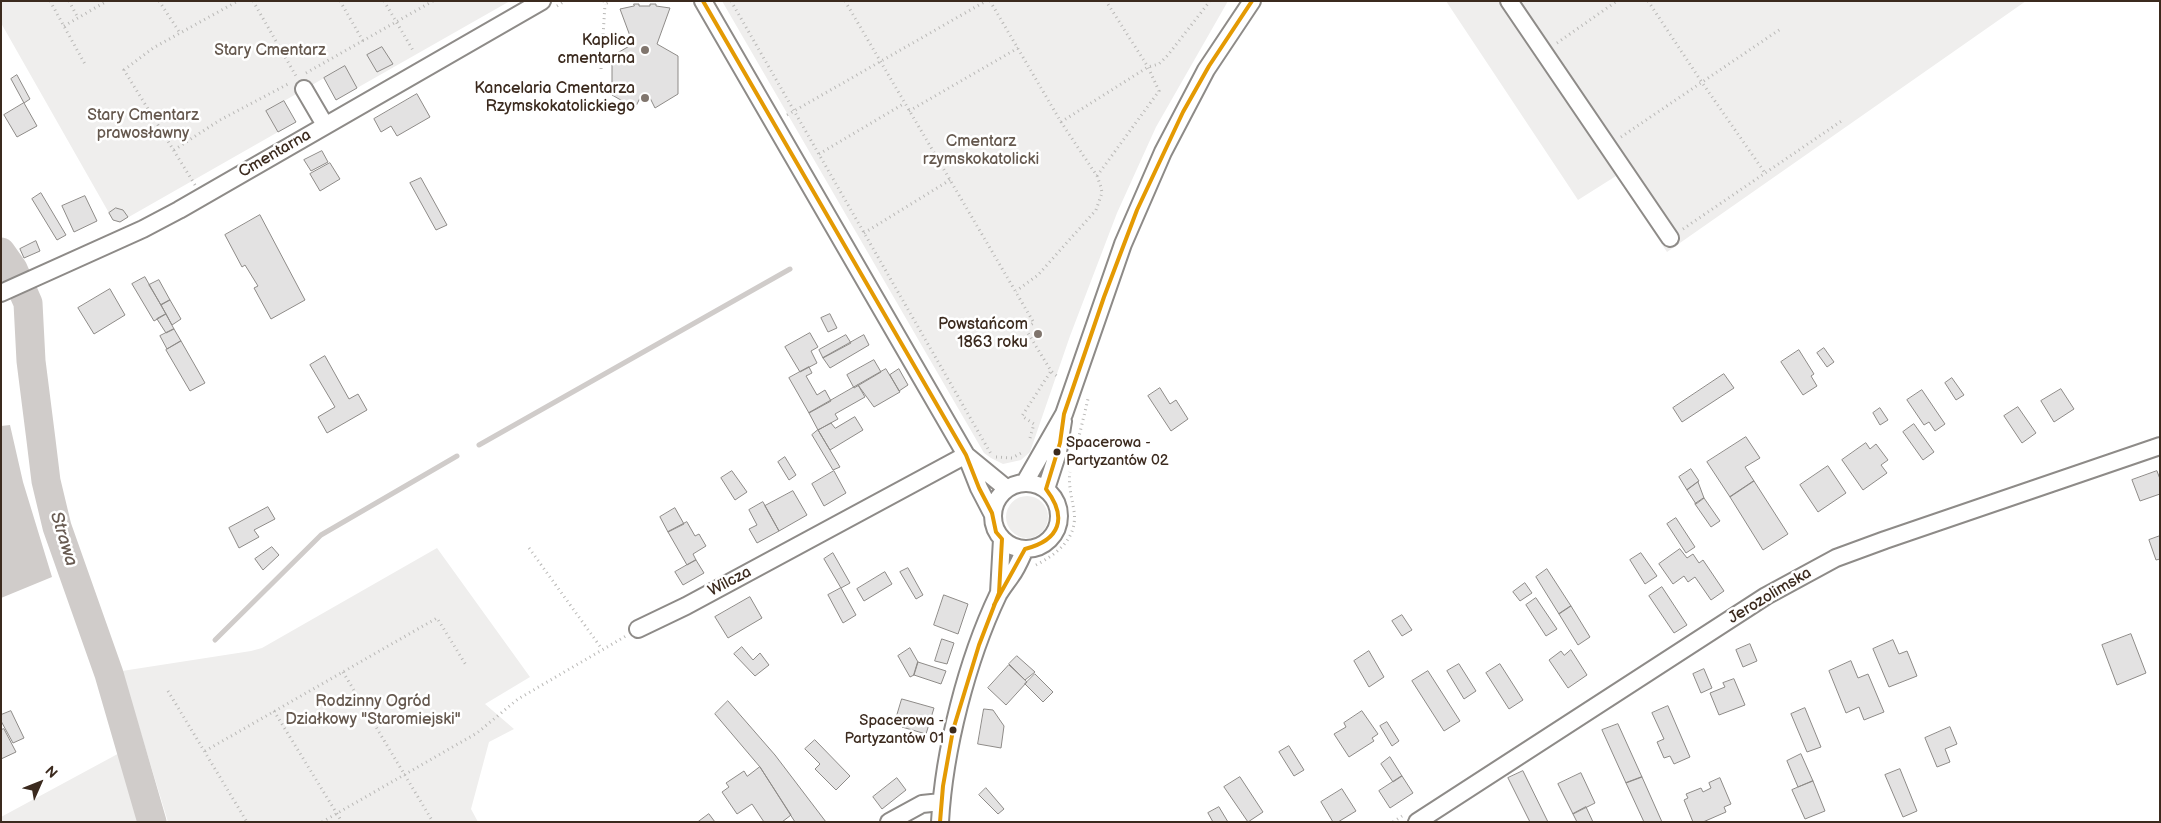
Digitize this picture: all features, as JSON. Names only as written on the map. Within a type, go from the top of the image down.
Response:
[{"type":"street","name":"Cmentarna","points":[[1,293],[167,217],[542,1]]},
{"type":"street","points":[[702,1],[966,455],[978,488],[992,513]]},
{"type":"street","points":[[1025,482],[1064,414],[1123,244],[1149,182],[1206,70],[1252,1]]},
{"type":"street","points":[[1509,1],[1670,238]]},
{"type":"street","points":[[304,89],[325,125]]},
{"type":"street","points":[[1046,489],[1058,452],[1063,430],[1064,414]]},
{"type":"street","name":"Jerozolimska","points":[[1417,822],[1766,596],[1836,558],[2160,446]]},
{"type":"street","points":[[966,455],[1006,488]]},
{"type":"street","name":"Wilcza","points":[[638,629],[686,606],[966,455]]},
{"type":"street","points":[[1025,482],[1040,485],[1053,496],[1058,506],[1059,516],[1058,526],[1045,543],[1036,548],[1026,549],[1009,545],[1002,539],[993,523],[992,513],[996,499],[1006,488],[1025,482]]},
{"type":"street","points":[[999,593],[1002,539]]},
{"type":"street","points":[[940,822],[941,802],[953,730],[978,645],[999,593],[1012,575],[1026,549]]},
{"type":"street","points":[[889,822],[922,804],[941,802]]},
{"type":"path","points":[[50,1],[86,66]]},
{"type":"path","points":[[69,1],[78,18]]},
{"type":"path","points":[[64,26],[107,1]]},
{"type":"path","points":[[159,1],[180,33]]},
{"type":"path","points":[[195,186],[124,70],[153,48],[238,1]]},
{"type":"path","points":[[253,1],[304,89]]},
{"type":"path","points":[[340,1],[363,41]]},
{"type":"path","points":[[384,1],[414,52]]},
{"type":"path","points":[[601,69],[605,3],[611,1]]},
{"type":"path","points":[[731,1],[992,455],[998,458],[1012,458],[1027,447],[1034,424],[1022,416],[1051,371]]},
{"type":"path","points":[[845,1],[1034,322],[1025,328],[1051,371],[1059,378]]},
{"type":"path","points":[[793,111],[988,1],[1097,176],[1102,193],[1096,210],[1038,275],[1016,291]]},
{"type":"path","points":[[1097,176],[1158,94],[1158,86],[1148,67],[1106,1]]},
{"type":"path","points":[[1062,122],[1148,67],[1158,64],[1168,55],[1210,1]]},
{"type":"path","points":[[1544,52],[1617,1]]},
{"type":"path","points":[[1648,1],[1765,173]]},
{"type":"path","points":[[1608,146],[1701,81],[1782,28]]},
{"type":"path","points":[[909,112],[1018,48]]},
{"type":"path","points":[[818,154],[905,104]]},
{"type":"path","points":[[1670,238],[1843,120]]},
{"type":"path","points":[[864,233],[950,180]]},
{"type":"path","points":[[1075,453],[1090,391]]},
{"type":"path","points":[[1031,567],[1054,555],[1063,546],[1070,534],[1074,515],[1069,478],[1072,466]]},
{"type":"path","points":[[529,548],[602,649]]},
{"type":"path","points":[[205,751],[437,618],[466,665]]},
{"type":"path","points":[[322,822],[477,734],[518,699],[638,629]]},
{"type":"path","points":[[343,672],[434,822]]},
{"type":"path","points":[[168,691],[247,822]]},
{"type":"path","points":[[274,711],[342,822]]},
{"type":"shaded area","points":[[1,1],[510,1],[357,88],[345,66],[266,111],[278,132],[120,222],[113,220],[1,23]]},
{"type":"shaded area","name":"Cmentarz rzymskokatolicki","points":[[722,1],[1228,1],[1156,127],[1117,213],[1070,336],[1030,452],[1021,460],[1003,464],[984,453]]},
{"type":"shaded area","points":[[1446,1],[2026,1],[1667,252],[1616,176],[1578,200]]},
{"type":"shaded area","points":[[10,425],[23,482],[52,577],[1,598],[1,426]]},
{"type":"shaded area","points":[[1027,496],[1042,502],[1048,517],[1042,532],[1027,538],[1012,532],[1006,517],[1012,502]]},
{"type":"shaded area","name":"Rodzinny Ogród Działkowy \"Staromiejski\"","points":[[437,548],[530,677],[485,704],[514,729],[489,742],[471,809],[478,822],[168,822],[122,671],[262,648]]},
{"type":"shaded area","points":[[125,750],[147,822],[1,822],[1,817]]},
{"type":"building","name":"Kaplica cmentarna","points":[[634,4],[650,6],[650,4],[656,4],[656,6],[670,8],[657,44],[678,56],[678,94],[655,108],[650,98],[640,98],[635,108],[612,95],[612,56],[633,44],[620,9],[634,6]]},
{"type":"building","points":[[382,47],[393,64],[377,72],[367,55]]},
{"type":"building","points":[[345,66],[357,88],[336,100],[324,78]]},
{"type":"building","points":[[17,75],[30,99],[24,103],[11,79]]},
{"type":"building","points":[[417,94],[430,117],[397,136],[391,126],[381,132],[374,119]]},
{"type":"building","points":[[284,101],[296,122],[278,132],[266,111]]},
{"type":"building","points":[[24,103],[37,126],[17,137],[4,115]]},
{"type":"building","points":[[322,151],[328,162],[311,171],[304,160]]},
{"type":"building","points":[[330,163],[340,179],[320,191],[310,174]]},
{"type":"building","points":[[421,178],[447,225],[436,230],[410,183]]},
{"type":"building","points":[[41,193],[66,235],[57,240],[32,199]]},
{"type":"building","points":[[85,196],[97,221],[74,232],[62,206]]},
{"type":"building","points":[[116,208],[123,210],[128,217],[120,222],[113,220],[109,213]]},
{"type":"building","points":[[260,215],[305,300],[271,319],[254,288],[258,286],[245,265],[242,267],[225,235]]},
{"type":"building","points":[[36,241],[40,251],[24,258],[20,249]]},
{"type":"building","points":[[145,277],[166,314],[154,321],[132,284]]},
{"type":"building","points":[[159,280],[170,300],[161,305],[149,285]]},
{"type":"building","points":[[110,289],[125,315],[94,334],[78,308]]},
{"type":"building","points":[[170,300],[181,319],[172,325],[161,305]]},
{"type":"building","points":[[166,314],[174,329],[166,333],[157,319]]},
{"type":"building","points":[[830,314],[837,328],[828,332],[821,318]]},
{"type":"building","points":[[174,329],[181,341],[167,349],[160,336]]},
{"type":"building","points":[[810,333],[818,347],[811,351],[817,363],[800,372],[785,347]]},
{"type":"building","points":[[846,335],[851,343],[823,358],[819,350]]},
{"type":"building","points":[[864,335],[869,345],[830,368],[823,358]]},
{"type":"building","points":[[181,341],[205,383],[190,391],[166,350]]},
{"type":"building","points":[[1824,348],[1834,362],[1827,367],[1817,353]]},
{"type":"building","points":[[1799,350],[1814,374],[1811,376],[1817,386],[1803,395],[1781,362]]},
{"type":"building","points":[[325,356],[349,399],[358,394],[367,410],[327,433],[318,417],[335,407],[310,365]]},
{"type":"building","points":[[874,360],[881,372],[854,388],[847,375]]},
{"type":"building","points":[[809,367],[812,373],[806,376],[817,395],[825,390],[831,401],[809,413],[789,378]]},
{"type":"building","points":[[886,369],[900,392],[874,407],[858,385]]},
{"type":"building","points":[[899,369],[908,385],[899,391],[890,375]]},
{"type":"building","points":[[1724,374],[1734,388],[1682,422],[1673,408]]},
{"type":"building","points":[[1952,378],[1964,395],[1956,400],[1945,383]]},
{"type":"building","points":[[858,385],[865,397],[835,414],[838,419],[818,430],[809,413]]},
{"type":"building","points":[[1160,388],[1170,404],[1176,400],[1188,419],[1171,431],[1148,396]]},
{"type":"building","points":[[2061,389],[2074,409],[2054,422],[2041,401]]},
{"type":"building","points":[[1922,390],[1945,424],[1935,431],[1929,422],[1924,425],[1907,400]]},
{"type":"building","points":[[2018,407],[2036,433],[2022,443],[2004,416]]},
{"type":"building","points":[[1880,408],[1888,420],[1880,425],[1873,413]]},
{"type":"building","points":[[855,417],[863,430],[830,450],[818,430],[831,423],[835,428]]},
{"type":"building","points":[[1914,424],[1934,452],[1923,460],[1903,432]]},
{"type":"building","points":[[818,430],[840,467],[833,470],[812,435]]},
{"type":"building","points":[[1746,437],[1760,458],[1745,467],[1754,481],[1730,497],[1707,462]]},
{"type":"building","points":[[1866,443],[1870,449],[1876,444],[1888,460],[1881,465],[1887,473],[1863,490],[1842,460]]},
{"type":"building","points":[[785,457],[796,475],[789,480],[778,462]]},
{"type":"building","points":[[1828,466],[1846,493],[1818,512],[1800,485]]},
{"type":"building","points":[[1691,469],[1699,481],[1687,490],[1679,477]]},
{"type":"building","points":[[732,471],[747,492],[735,500],[721,478]]},
{"type":"building","points":[[834,471],[846,493],[824,506],[812,484]]},
{"type":"building","points":[[2157,471],[2160,479],[2160,494],[2140,501],[2132,480]]},
{"type":"building","points":[[1754,481],[1788,534],[1763,550],[1730,497]]},
{"type":"building","points":[[1698,482],[1704,498],[1696,504],[1687,490]]},
{"type":"building","points":[[793,491],[807,515],[779,531],[765,506]]},
{"type":"building","points":[[1704,498],[1720,521],[1711,527],[1695,504]]},
{"type":"building","points":[[763,502],[779,531],[757,543],[749,529],[757,525],[749,510]]},
{"type":"building","points":[[268,507],[275,519],[254,530],[259,537],[239,548],[229,528]]},
{"type":"building","points":[[675,508],[684,524],[668,532],[660,517]]},
{"type":"building","points":[[1676,518],[1695,547],[1686,553],[1667,524]]},
{"type":"building","points":[[687,522],[695,536],[699,534],[706,546],[693,554],[696,560],[687,565],[668,532]]},
{"type":"building","points":[[2160,536],[2160,559],[2156,560],[2149,540]]},
{"type":"building","points":[[272,547],[279,555],[263,570],[255,559]]},
{"type":"building","points":[[1680,549],[1687,558],[1693,554],[1699,563],[1703,560],[1724,591],[1711,600],[1695,577],[1688,582],[1684,576],[1673,584],[1659,564]]},
{"type":"building","points":[[833,553],[850,583],[841,588],[824,559]]},
{"type":"building","points":[[1641,553],[1657,576],[1645,584],[1630,560]]},
{"type":"building","points":[[696,560],[704,573],[683,585],[675,572]]},
{"type":"building","points":[[908,568],[923,595],[916,599],[900,572]]},
{"type":"building","points":[[1547,569],[1571,606],[1559,614],[1536,577]]},
{"type":"building","points":[[885,572],[892,584],[864,601],[857,589]]},
{"type":"building","points":[[1525,583],[1532,593],[1520,601],[1513,592]]},
{"type":"building","points":[[1662,587],[1687,625],[1674,633],[1649,596]]},
{"type":"building","points":[[841,588],[856,615],[843,623],[828,595]]},
{"type":"building","points":[[944,595],[968,604],[958,634],[934,625]]},
{"type":"building","points":[[750,597],[762,618],[728,638],[715,617]]},
{"type":"building","points":[[1536,598],[1557,629],[1546,636],[1526,605]]},
{"type":"building","points":[[1571,606],[1590,637],[1578,645],[1559,614]]},
{"type":"building","points":[[1402,615],[1412,630],[1402,636],[1392,621]]},
{"type":"building","points":[[2131,634],[2146,673],[2117,685],[2102,645]]},
{"type":"building","points":[[942,639],[954,643],[947,664],[935,661]]},
{"type":"building","points":[[1893,640],[1899,654],[1907,651],[1917,676],[1889,687],[1873,649]]},
{"type":"building","points":[[1750,644],[1757,661],[1743,667],[1736,650]]},
{"type":"building","points":[[742,647],[753,660],[760,653],[769,665],[755,676],[734,654]]},
{"type":"building","points":[[910,648],[918,662],[914,675],[910,677],[898,656]]},
{"type":"building","points":[[1571,650],[1587,675],[1568,688],[1549,660],[1561,651],[1564,655]]},
{"type":"building","points":[[1369,651],[1384,677],[1369,687],[1354,661]]},
{"type":"building","points":[[1017,656],[1035,672],[1025,680],[1009,664]]},
{"type":"building","points":[[1851,661],[1858,678],[1868,674],[1884,712],[1864,720],[1859,707],[1846,713],[1829,671]]},
{"type":"building","points":[[918,662],[946,671],[941,684],[914,675]]},
{"type":"building","points":[[1459,664],[1476,691],[1464,699],[1447,671]]},
{"type":"building","points":[[1500,664],[1523,700],[1509,709],[1486,673]]},
{"type":"building","points":[[1009,665],[1027,682],[1006,705],[988,688]]},
{"type":"building","points":[[1704,669],[1712,688],[1701,693],[1693,674]]},
{"type":"building","points":[[1428,671],[1460,721],[1444,731],[1412,681]]},
{"type":"building","points":[[1035,674],[1053,692],[1043,702],[1025,684]]},
{"type":"building","points":[[1734,679],[1745,705],[1719,715],[1710,693],[1725,687],[1723,683]]},
{"type":"building","points":[[902,699],[934,708],[926,734],[902,727],[904,722],[896,719]]},
{"type":"building","points":[[728,701],[775,755],[826,822],[795,822],[760,767],[715,714]]},
{"type":"building","points":[[1668,706],[1690,757],[1674,764],[1670,756],[1664,758],[1657,742],[1664,739],[1652,713]]},
{"type":"building","points":[[1805,708],[1821,747],[1807,752],[1791,714]]},
{"type":"building","points":[[984,709],[993,710],[1004,726],[1001,748],[978,744]]},
{"type":"building","points":[[11,711],[24,738],[13,743],[1,721],[1,715]]},
{"type":"building","points":[[1362,711],[1378,734],[1372,738],[1374,741],[1349,757],[1334,734],[1346,727],[1344,723]]},
{"type":"building","points":[[1387,722],[1399,741],[1392,746],[1380,726]]},
{"type":"building","points":[[1618,724],[1642,777],[1626,783],[1602,730]]},
{"type":"building","points":[[1950,727],[1957,744],[1945,749],[1950,762],[1937,767],[1925,738]]},
{"type":"building","points":[[4,729],[16,752],[1,759],[1,730]]},
{"type":"building","points":[[815,740],[850,776],[836,790],[815,769],[820,764],[805,749]]},
{"type":"building","points":[[1289,746],[1304,770],[1294,776],[1279,752]]},
{"type":"building","points":[[1801,754],[1813,781],[1798,787],[1787,761]]},
{"type":"building","points":[[1390,757],[1402,776],[1393,782],[1381,764]]},
{"type":"building","points":[[760,767],[791,815],[782,822],[764,822],[752,804],[737,814],[722,792],[729,787],[726,783],[744,771],[747,776]]},
{"type":"building","points":[[1900,769],[1917,811],[1903,817],[1885,775]]},
{"type":"building","points":[[1523,771],[1548,822],[1530,822],[1508,778]]},
{"type":"building","points":[[1581,773],[1595,803],[1573,814],[1558,784]]},
{"type":"building","points":[[1402,776],[1413,793],[1390,808],[1379,791]]},
{"type":"building","points":[[1240,777],[1263,812],[1248,822],[1224,787]]},
{"type":"building","points":[[1642,777],[1662,822],[1644,822],[1626,783]]},
{"type":"building","points":[[897,778],[906,790],[882,809],[873,797]]},
{"type":"building","points":[[1720,778],[1731,804],[1724,807],[1726,812],[1703,822],[1693,822],[1684,800],[1688,798],[1686,794],[1701,788],[1703,792],[1711,788],[1709,783]]},
{"type":"building","points":[[1813,781],[1825,811],[1805,819],[1792,790]]},
{"type":"building","points":[[986,788],[1004,809],[998,814],[979,795]]},
{"type":"building","points":[[1342,789],[1356,811],[1338,822],[1333,822],[1321,802]]},
{"type":"building","points":[[1219,807],[1228,822],[1213,822],[1208,813]]},
{"type":"building","points":[[1586,807],[1593,822],[1577,822],[1573,814]]},
{"type":"building","points":[[709,814],[715,822],[698,822]]},
{"type":"waterway","name":"Strawa","points":[[1,252],[13,269],[28,303],[31,361],[46,481],[57,527],[109,674],[152,822]]},
{"type":"waterway","points":[[479,445],[790,269]]},
{"type":"waterway","points":[[215,640],[321,535],[457,456]]},
{"type":"transit line","points":[[703,1],[966,455],[979,488],[992,513],[996,532],[1002,539],[999,593],[979,645],[953,730],[943,786],[940,822]]},
{"type":"transit line","points":[[994,605],[1025,549],[1046,540],[1053,534],[1057,526],[1057,509],[1046,489],[1060,443],[1064,414],[1104,297],[1137,210],[1183,112],[1209,66],[1252,1]]},
{"type":"place","name":"Kaplica cmentarna","points":[[645,50]]},
{"type":"place","name":"Kancelaria Cmentarza Rzymskokatolickiego","points":[[645,98]]},
{"type":"place","name":"Powstańcom 1863 roku","points":[[1038,334]]},
{"type":"place","name":"Spacerowa - Partyzantów 02","points":[[1057,452]]},
{"type":"place","name":"Spacerowa - Partyzantów 01","points":[[953,730]]},
{"type":"park label","name":"Stary Cmentarz","points":[[270,51]]},
{"type":"park label","name":"Stary Cmentarz prawosławny","points":[[143,125]]}]
